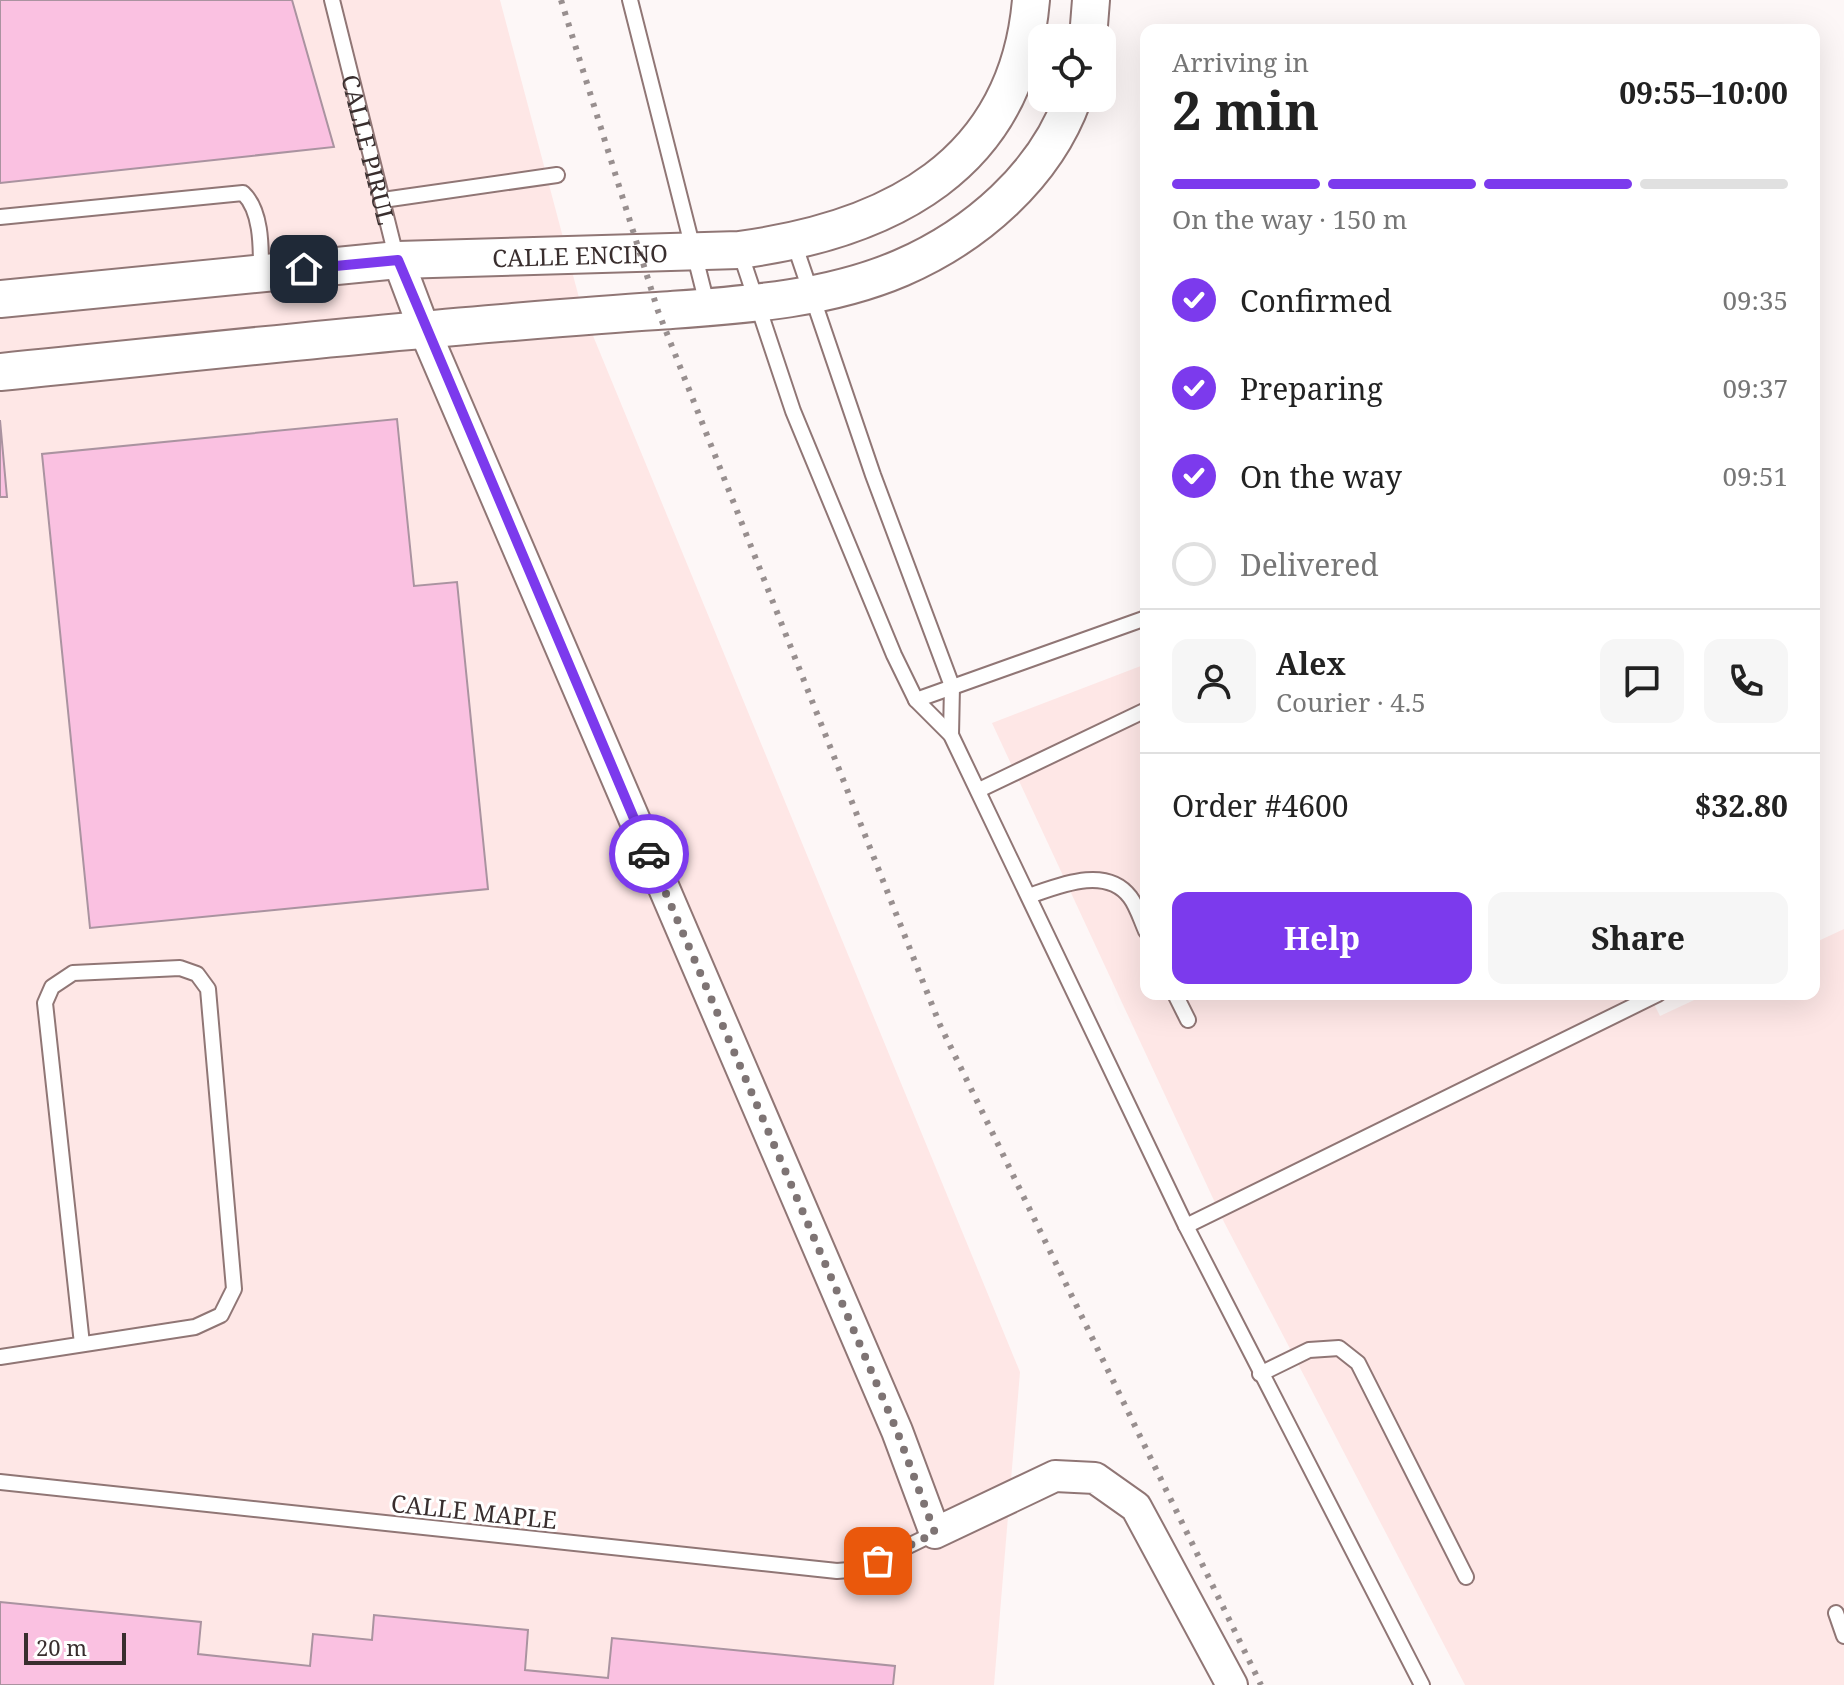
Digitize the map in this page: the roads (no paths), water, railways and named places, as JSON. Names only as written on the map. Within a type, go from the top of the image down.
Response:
[{"type":"street","name":"CALLE ENCINO","points":[[0,299],[398,260],[739,250],[794,242],[872,216],[902,202],[930,185],[971,148],[989,127],[1014,83],[1028,30],[1031,0]]},
{"type":"street","points":[[1089,24],[1091,0]]},
{"type":"street","points":[[0,372],[424,329],[755,304],[810,295],[899,269],[972,228],[1033,168],[1068,112]]},
{"type":"street","name":"CALLE PIRUL","points":[[398,260],[424,329],[897,1431],[935,1533]]},
{"type":"street","points":[[935,1533],[1055,1476],[1095,1478],[1136,1507],[1232,1685]]},
{"type":"lane","name":"CALLE PIRUL","points":[[332,0],[398,260]]},
{"type":"lane","points":[[630,0],[708,308]]},
{"type":"lane","points":[[383,200],[557,175]]},
{"type":"lane","points":[[0,217],[243,193],[251,201],[261,242],[261,273]]},
{"type":"lane","points":[[794,242],[810,295],[952,686],[951,735]]},
{"type":"lane","points":[[739,250],[793,411],[916,700],[951,735],[1186,1226],[1422,1685]]},
{"type":"lane","points":[[916,700],[1140,620]]},
{"type":"lane","points":[[979,790],[1140,713]]},
{"type":"lane","points":[[1029,896],[1078,880],[1104,881],[1129,895],[1140,918]]},
{"type":"lane","points":[[0,1357],[195,1327],[221,1315],[234,1289],[208,989],[197,974],[180,968],[73,973],[52,987],[45,1003],[82,1344]]},
{"type":"lane","points":[[1178,1000],[1188,1020]]},
{"type":"lane","points":[[1186,1226],[1646,1000]]},
{"type":"lane","points":[[1260,1374],[1309,1350],[1339,1348],[1358,1363],[1466,1577]]},
{"type":"lane","name":"CALLE MAPLE","points":[[0,1482],[837,1571],[861,1569],[935,1533]]},
{"type":"lane","points":[[1836,1613],[1844,1636]]},
{"type":"railway","points":[[561,0],[658,311],[940,1025],[1261,1685]]}]
